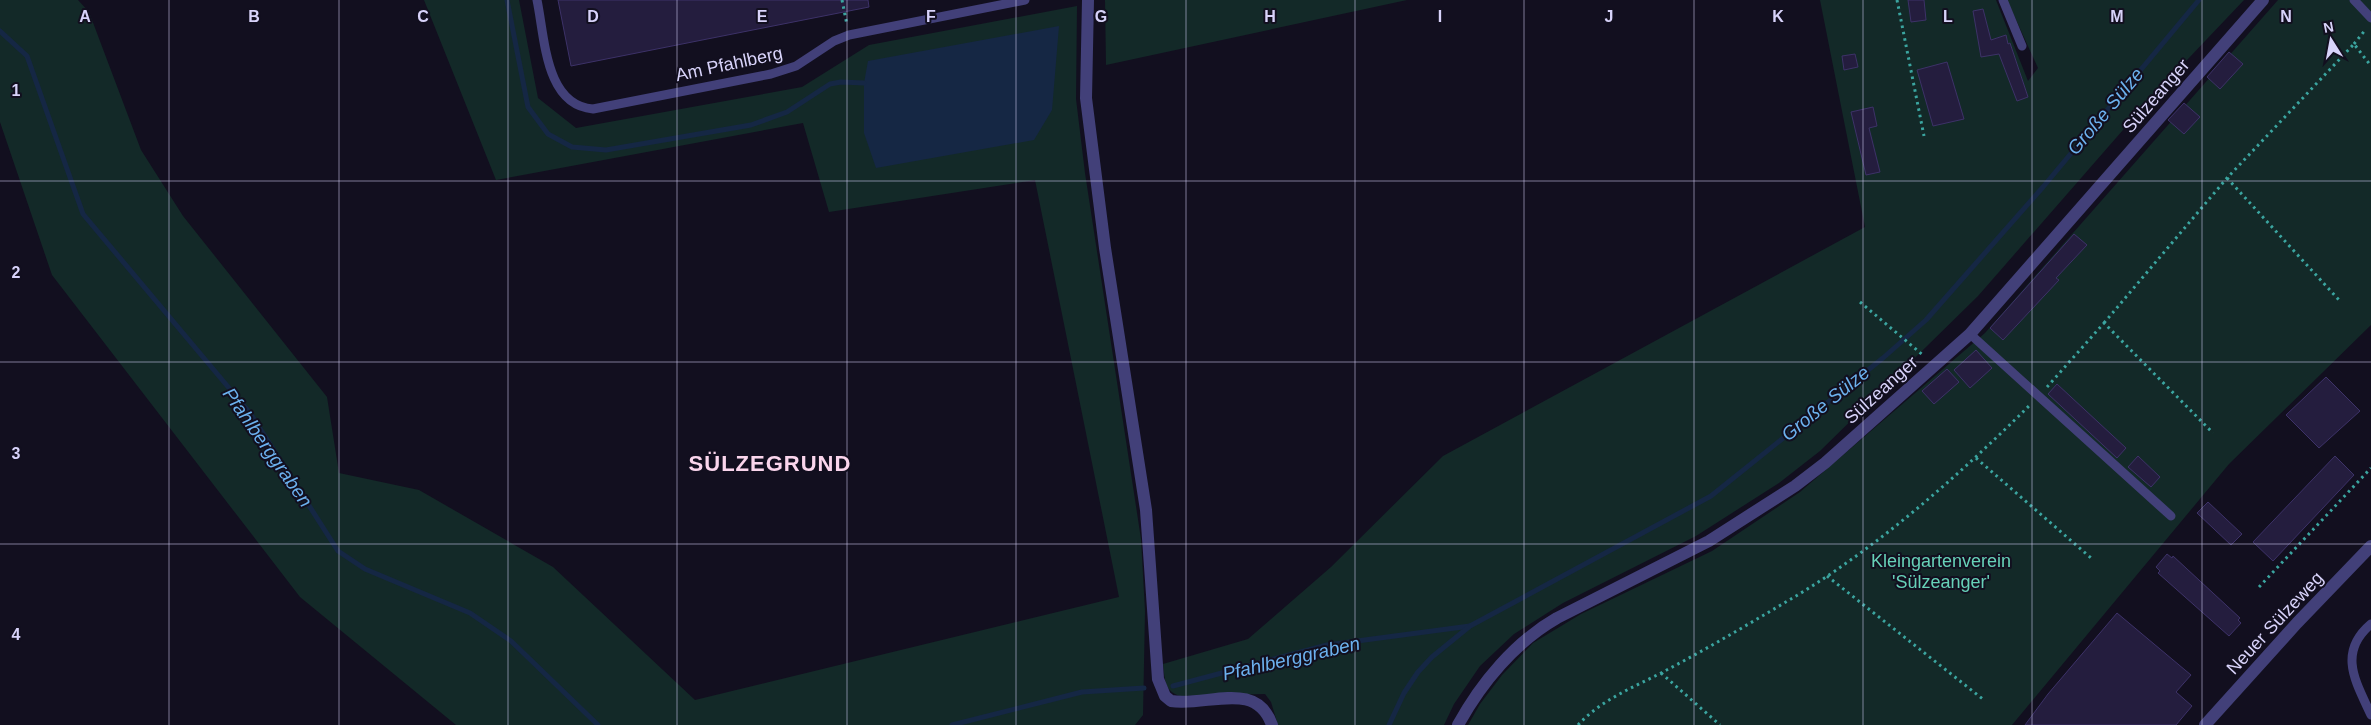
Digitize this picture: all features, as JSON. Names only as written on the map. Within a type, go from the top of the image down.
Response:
[{"type":"street","points":[[1088,0],[1085,76],[1088,120],[1105,248],[1146,510],[1158,681],[1165,696],[1172,701],[1240,698],[1256,702],[1267,713],[1272,725]]},
{"type":"street","name":"Sülzeanger","points":[[1458,725],[1497,670],[1535,632],[1557,618],[1709,541],[1795,486],[1826,463],[1970,334],[2263,0]]},
{"type":"street","name":"Neuer Sülzeweg","points":[[2206,725],[2297,623],[2371,546]]},
{"type":"lane","name":"Am Pfahlberg","points":[[537,0],[558,90],[570,102],[585,108],[601,108],[771,74],[804,62],[839,39],[849,35],[1025,0]]},
{"type":"lane","points":[[2004,0],[2022,46]]},
{"type":"lane","points":[[2354,0],[2371,18]]},
{"type":"lane","points":[[1970,334],[2171,516]]},
{"type":"lane","points":[[2371,624],[2357,640],[2351,662],[2354,677],[2371,715]]},
{"type":"path","points":[[842,0],[849,35]]},
{"type":"path","points":[[1897,0],[1924,136]]},
{"type":"path","points":[[1578,725],[1602,704],[1661,673],[1827,576],[1903,519],[1976,458],[2038,397],[2104,323],[2227,178],[2371,24]]},
{"type":"path","points":[[2354,44],[2371,66]]},
{"type":"path","points":[[2227,178],[2339,300]]},
{"type":"path","points":[[1860,302],[1921,353]]},
{"type":"path","points":[[2104,323],[2213,432]]},
{"type":"path","points":[[1976,458],[2091,558]]},
{"type":"path","points":[[2259,587],[2371,468]]},
{"type":"path","points":[[1827,576],[1984,700]]},
{"type":"path","points":[[1661,673],[1720,725]]},
{"type":"green space","points":[[0,0],[78,0],[89,12],[141,150],[183,216],[327,397],[339,473],[419,490],[553,567],[695,700],[1119,597],[1035,180],[829,212],[803,123],[496,180],[424,0],[519,0],[538,98],[576,128],[802,87],[869,45],[1077,6],[1076,99],[1085,173],[1141,539],[1145,611],[1143,715],[1135,725],[456,725],[300,597],[52,275],[0,122]]},
{"type":"green space","points":[[1105,0],[1407,0],[1106,65]]},
{"type":"green space","points":[[1820,0],[1996,0],[2028,81],[2038,68],[2007,0],[2244,0],[2150,99],[1978,296],[1820,451],[1779,483],[1696,536],[1563,603],[1514,634],[1480,666],[1454,704],[1444,725],[1278,725],[1271,702],[1265,694],[1180,696],[1171,691],[1166,684],[1163,664],[1248,639],[1331,567],[1443,456],[1865,227]]},
{"type":"green space","name":"Kleingartenverein 'Sülzeanger'","points":[[2278,0],[2371,0],[2371,325],[2229,464],[2012,725],[1468,725],[1480,704],[1502,675],[1533,643],[1581,614],[1712,551],[1800,492],[1985,333]]},
{"type":"water","points":[[1059,26],[1052,110],[1034,140],[876,168],[864,133],[864,83],[868,61]]},
{"type":"building","points":[[558,0],[868,0],[869,7],[571,66]]},
{"type":"building","points":[[1908,0],[1924,0],[1926,20],[1911,22]]},
{"type":"building","points":[[1983,9],[1991,40],[2006,35],[2028,97],[2017,101],[1999,54],[1981,57],[1973,11]]},
{"type":"building","points":[[2229,52],[2243,64],[2220,89],[2207,77]]},
{"type":"building","points":[[1855,54],[1858,67],[1844,70],[1842,56]]},
{"type":"building","points":[[1947,62],[1964,119],[1933,126],[1917,70]]},
{"type":"building","points":[[2184,103],[2200,117],[2184,134],[2168,120]]},
{"type":"building","points":[[1873,107],[1877,126],[1869,128],[1880,172],[1866,175],[1851,112]]},
{"type":"building","points":[[2074,234],[2087,245],[2056,278],[2059,280],[2003,340],[1990,328]]},
{"type":"building","points":[[1976,350],[1992,368],[1970,388],[1954,370]]},
{"type":"building","points":[[1947,369],[1959,382],[1934,404],[1922,391]]},
{"type":"building","points":[[2326,377],[2360,411],[2319,448],[2286,415]]},
{"type":"building","points":[[2057,384],[2126,448],[2117,458],[2048,394]]},
{"type":"building","points":[[2138,456],[2160,477],[2151,487],[2128,467]]},
{"type":"building","points":[[2335,456],[2354,475],[2273,561],[2253,542]]},
{"type":"building","points":[[2208,502],[2242,534],[2231,545],[2197,513]]},
{"type":"building","points":[[2167,554],[2172,558],[2173,556],[2240,618],[2238,620],[2241,623],[2229,636],[2158,573],[2160,571],[2156,567]]},
{"type":"building","points":[[2117,613],[2191,675],[2176,692],[2192,706],[2176,725],[2025,725],[2048,694]]},
{"type":"waterway","points":[[507,0],[528,107],[548,134],[572,147],[606,150],[751,125],[787,112],[830,84],[841,82],[864,83]]},
{"type":"waterway","name":"Große Sülze","points":[[1389,725],[1404,693],[1418,672],[1432,657],[1470,626],[1711,496],[1883,358],[1926,320],[2043,187],[2199,0]]},
{"type":"waterway","name":"Pfahlberggraben","points":[[0,31],[27,56],[83,214],[250,413],[338,551],[365,569],[470,613],[511,641],[598,725]]},
{"type":"waterway","name":"Pfahlberggraben","points":[[1173,686],[1327,645],[1470,626]]},
{"type":"waterway","name":"Pfahlberggraben","points":[[952,725],[1082,692],[1144,688]]},
{"type":"district","name":"SÜLZEGRUND","points":[[770,463]]}]
